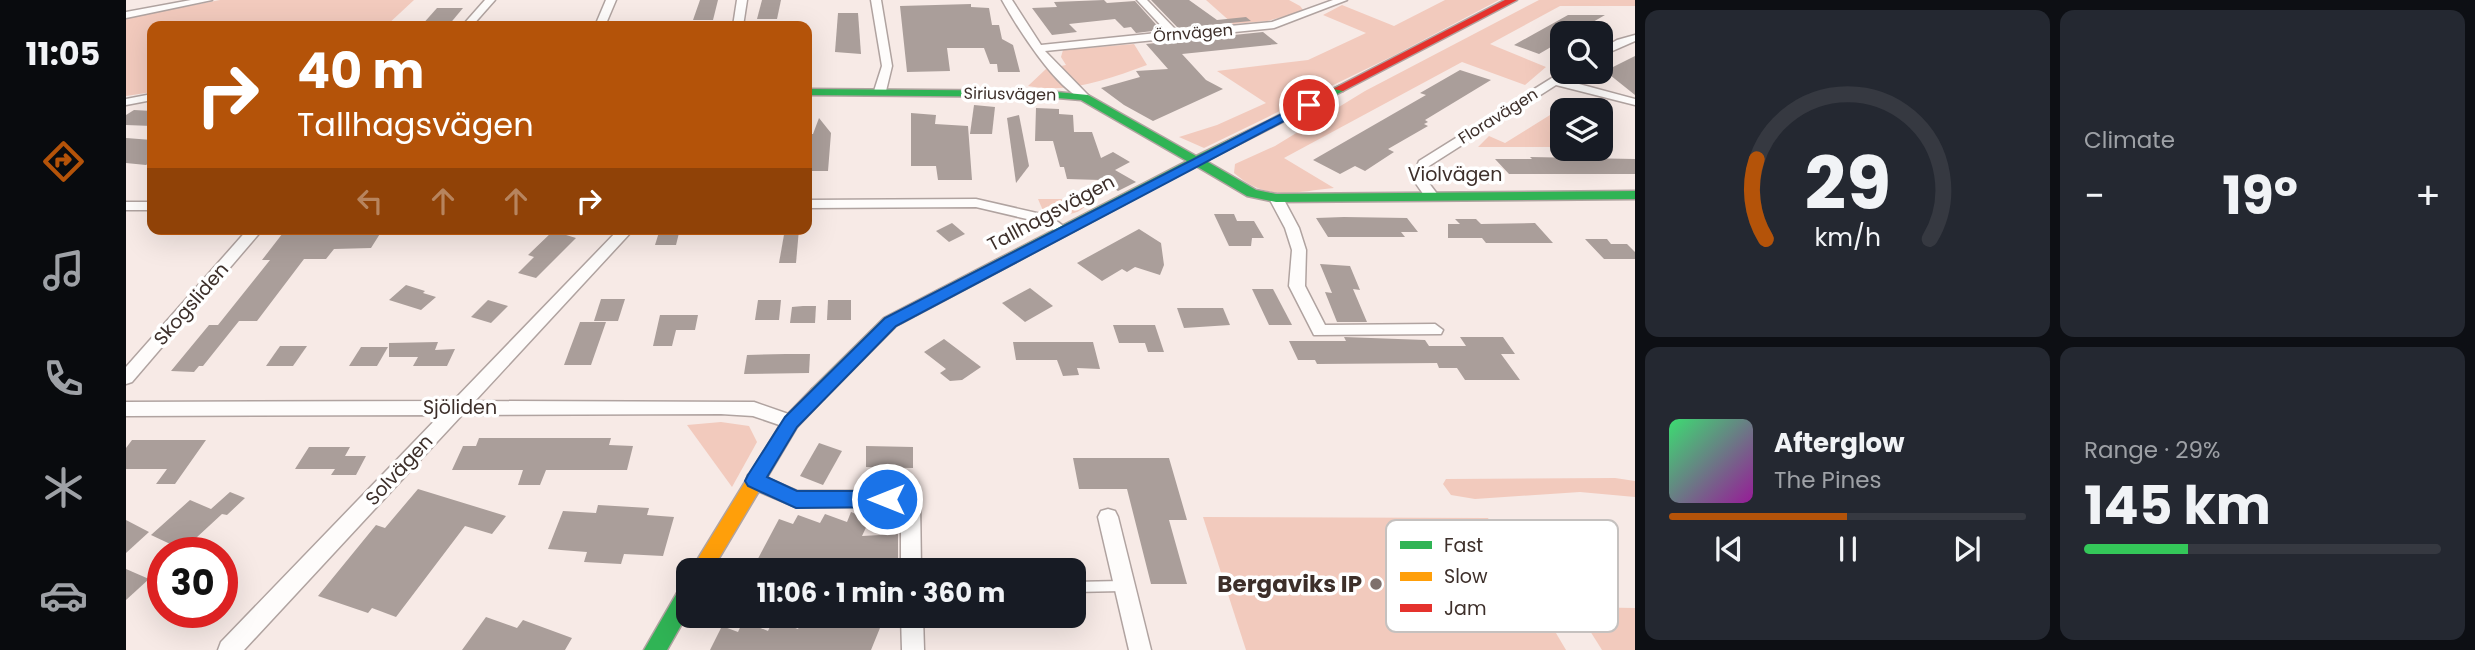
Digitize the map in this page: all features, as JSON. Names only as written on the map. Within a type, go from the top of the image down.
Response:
[{"type":"main road","name":"Tallhagsvägen","points":[[708,558],[791,422],[890,322],[1512,0]]},
{"type":"main road","name":"Siriusvägen","points":[[812,92],[880,91],[1084,97],[1197,161]]},
{"type":"main road","name":"Violvägen","points":[[1197,161],[1252,193],[1276,198],[1635,195]]},
{"type":"main road","points":[[655,650],[676,614]]},
{"type":"street","points":[[126,15],[184,2],[207,0]]},
{"type":"street","points":[[471,21],[490,0]]},
{"type":"street","points":[[602,21],[611,0]]},
{"type":"street","points":[[739,21],[743,0]]},
{"type":"street","points":[[876,0],[887,66],[880,91]]},
{"type":"street","points":[[1007,0],[1020,24],[1039,48],[1066,82],[1084,97]]},
{"type":"street","points":[[1142,0],[1175,35]]},
{"type":"street","points":[[1300,0],[1319,8]]},
{"type":"street","name":"Örnvägen","points":[[1039,48],[1274,25],[1342,0]]},
{"type":"street","points":[[1613,46],[1635,38]]},
{"type":"street","name":"Floravägen","points":[[1431,195],[1418,178],[1423,164],[1550,84]]},
{"type":"street","points":[[1566,84],[1635,102]]},
{"type":"street","points":[[126,102],[147,98]]},
{"type":"street","points":[[1276,198],[1292,228],[1299,250],[1297,286],[1321,331],[1435,330]]},
{"type":"street","points":[[812,204],[976,203],[1045,219],[1063,231]]},
{"type":"street","points":[[126,206],[147,206]]},
{"type":"street","name":"Skogsliden","points":[[126,378],[251,235]]},
{"type":"street","name":"Solvägen","points":[[229,650],[621,235]]},
{"type":"street","name":"Sjöliden","points":[[126,409],[721,407],[754,409],[791,422]]},
{"type":"street","points":[[755,481],[796,499],[910,499],[911,558]]},
{"type":"street","points":[[1108,517],[1140,650]]},
{"type":"street","points":[[912,628],[913,650]]},
{"type":"lane","points":[[1086,587],[1125,586]]},
{"type":"shaded area","points":[[220,0],[414,0],[391,21],[147,21],[147,93],[126,96],[126,18]]},
{"type":"shaded area","points":[[1206,0],[1289,0],[1304,11],[1267,21],[1233,24]]},
{"type":"shaded area","points":[[1445,0],[1499,0],[1393,56],[1204,148],[1179,137],[1217,125],[1266,103],[1217,71],[1308,60],[1366,33],[1323,15],[1342,5],[1394,26]]},
{"type":"shaded area","points":[[1539,0],[1635,0],[1635,6],[1560,6],[1490,44],[1546,67],[1525,85],[1462,62],[1284,158],[1334,188],[1293,193],[1269,192],[1246,182],[1234,173],[1235,164],[1275,146],[1365,91]]},
{"type":"shaded area","points":[[1134,44],[1147,65],[1074,87],[1028,86],[1046,69],[1066,65],[1061,57],[1063,50]]},
{"type":"shaded area","points":[[1550,115],[1550,147],[1478,147],[1489,136],[1505,143]]},
{"type":"shaded area","points":[[1038,199],[1091,199],[1082,209],[1064,215],[1044,213]]},
{"type":"shaded area","points":[[721,422],[749,426],[757,442],[732,487],[687,425]]},
{"type":"shaded area","points":[[1615,478],[1635,481],[1635,497],[1580,492],[1475,499],[1451,495],[1443,484],[1446,479]]},
{"type":"shaded area","name":"Bergaviks IP","points":[[1203,517],[1488,518],[1489,520],[1386,520],[1386,632],[1555,632],[1566,650],[1246,650]]},
{"type":"shaded area","points":[[1618,608],[1635,608],[1635,650],[1602,650],[1591,632],[1618,632]]},
{"type":"building","points":[[700,0],[718,0],[713,20],[693,20]]},
{"type":"building","points":[[762,0],[781,0],[777,19],[757,19]]},
{"type":"building","points":[[1104,0],[1107,3],[1135,1],[1161,30],[1136,33],[1131,27],[1124,28],[1115,19],[1069,24],[1077,32],[1052,35],[1032,8],[1057,7],[1054,2]]},
{"type":"building","points":[[1151,0],[1189,0],[1217,20],[1246,17],[1251,21],[1178,28]]},
{"type":"building","points":[[971,4],[971,7],[989,8],[992,25],[999,25],[1002,39],[1013,45],[1020,72],[998,72],[997,64],[990,64],[984,48],[947,48],[950,71],[907,72],[900,6]]},
{"type":"building","points":[[437,8],[463,8],[452,21],[425,21]]},
{"type":"building","points":[[838,13],[858,13],[861,54],[835,52]]},
{"type":"building","points":[[1568,15],[1605,15],[1595,21],[1557,21]]},
{"type":"building","points":[[1550,25],[1550,48],[1539,54],[1514,45]]},
{"type":"building","points":[[1263,32],[1278,44],[1182,54],[1206,80],[1223,89],[1153,121],[1101,88],[1140,77],[1136,71],[1168,69],[1146,44]]},
{"type":"building","points":[[1635,56],[1635,95],[1613,77],[1613,67]]},
{"type":"building","points":[[1460,70],[1491,80],[1425,120],[1428,122],[1424,124],[1428,126],[1388,149],[1394,152],[1365,171],[1355,166],[1340,174],[1313,160],[1426,95],[1420,93]]},
{"type":"building","points":[[974,105],[995,107],[992,134],[970,134]]},
{"type":"building","points":[[1036,108],[1059,109],[1059,114],[1073,115],[1074,132],[1092,132],[1101,158],[1113,152],[1130,162],[1115,170],[1136,182],[1118,191],[1100,180],[1067,179],[1064,167],[1060,167],[1053,141],[1035,141]]},
{"type":"building","points":[[134,110],[147,111],[147,126],[126,125],[126,115]]},
{"type":"building","points":[[911,113],[936,115],[935,124],[968,126],[972,180],[938,180],[936,166],[911,166]]},
{"type":"building","points":[[1019,115],[1029,166],[1016,183],[1007,118]]},
{"type":"building","points":[[819,118],[831,133],[828,171],[812,171],[813,134]]},
{"type":"building","points":[[126,138],[147,140],[147,164],[126,163]]},
{"type":"building","points":[[1530,157],[1550,157],[1550,161],[1635,159],[1635,174],[1509,174],[1495,159],[1532,159]]},
{"type":"building","points":[[1214,214],[1234,214],[1237,221],[1254,221],[1264,238],[1252,238],[1251,246],[1229,246]]},
{"type":"building","points":[[1316,218],[1407,218],[1418,232],[1401,232],[1405,237],[1328,237]]},
{"type":"building","points":[[1455,219],[1476,219],[1481,224],[1535,223],[1553,243],[1486,243],[1482,238],[1448,238],[1448,224],[1460,224]]},
{"type":"building","points":[[952,223],[965,234],[949,242],[936,231]]},
{"type":"building","points":[[1139,229],[1161,243],[1164,265],[1160,275],[1135,267],[1127,272],[1122,269],[1102,281],[1077,263]]},
{"type":"building","points":[[281,235],[379,235],[371,248],[334,249],[326,259],[304,259],[257,321],[239,321],[203,366],[199,366],[194,372],[171,371],[209,325],[218,325],[270,260],[262,260]]},
{"type":"building","points":[[549,235],[576,238],[536,278],[518,273],[534,257],[528,255]]},
{"type":"building","points":[[658,235],[678,235],[676,245],[655,245]]},
{"type":"building","points":[[784,235],[798,235],[796,263],[779,263]]},
{"type":"building","points":[[1585,239],[1607,239],[1611,244],[1627,244],[1635,252],[1635,259],[1604,259]]},
{"type":"building","points":[[1320,264],[1350,266],[1360,290],[1353,289],[1367,322],[1337,322],[1325,292],[1332,293]]},
{"type":"building","points":[[406,285],[436,297],[421,310],[389,300]]},
{"type":"building","points":[[1030,288],[1053,306],[1025,322],[1002,303]]},
{"type":"building","points":[[1252,289],[1273,289],[1292,325],[1269,325]]},
{"type":"building","points":[[601,299],[625,299],[618,321],[594,321]]},
{"type":"building","points":[[488,300],[508,306],[491,323],[471,317]]},
{"type":"building","points":[[758,300],[781,300],[779,320],[755,320]]},
{"type":"building","points":[[828,300],[851,300],[851,320],[827,320]]},
{"type":"building","points":[[816,306],[815,323],[790,323],[792,307]]},
{"type":"building","points":[[1177,308],[1223,308],[1230,325],[1184,328]]},
{"type":"building","points":[[660,315],[698,315],[695,330],[676,330],[672,346],[653,346]]},
{"type":"building","points":[[580,322],[606,322],[591,365],[564,365]]},
{"type":"building","points":[[1113,325],[1155,325],[1164,352],[1148,352],[1145,343],[1119,343]]},
{"type":"building","points":[[1344,337],[1425,340],[1429,346],[1466,346],[1460,337],[1503,337],[1515,354],[1501,354],[1520,380],[1465,380],[1457,368],[1439,368],[1437,363],[1317,364],[1315,360],[1298,360],[1289,341],[1346,341]]},
{"type":"building","points":[[944,339],[981,367],[962,380],[950,381],[940,373],[946,369],[924,352]]},
{"type":"building","points":[[438,342],[435,350],[455,349],[447,366],[413,366],[418,357],[389,357],[389,343]]},
{"type":"building","points":[[1013,342],[1093,342],[1100,369],[1077,368],[1079,375],[1063,376],[1057,360],[1016,360]]},
{"type":"building","points":[[280,346],[307,346],[293,366],[266,366]]},
{"type":"building","points":[[361,347],[388,347],[377,366],[349,366]]},
{"type":"building","points":[[810,354],[809,373],[744,374],[747,355]]},
{"type":"building","points":[[479,438],[611,438],[609,445],[633,446],[627,470],[546,470],[540,485],[518,485],[523,470],[452,470],[463,446],[476,446]]},
{"type":"building","points":[[132,440],[206,440],[175,484],[156,484],[167,469],[126,469],[126,448]]},
{"type":"building","points":[[819,443],[842,451],[823,485],[800,476]]},
{"type":"building","points":[[866,446],[913,447],[913,468],[866,467]]},
{"type":"building","points":[[309,447],[350,447],[345,456],[366,456],[356,475],[331,475],[335,469],[295,469]]},
{"type":"building","points":[[1073,458],[1169,458],[1187,520],[1169,520],[1187,584],[1151,584],[1127,489],[1079,489]]},
{"type":"building","points":[[418,489],[506,516],[492,534],[465,526],[396,617],[372,608],[368,613],[318,596],[376,525],[385,528]]},
{"type":"building","points":[[230,492],[245,498],[227,515],[222,514],[197,537],[151,535],[190,500],[211,509]]},
{"type":"building","points":[[598,505],[649,508],[647,515],[674,517],[663,556],[624,554],[621,564],[584,562],[587,552],[548,549],[563,511],[596,513]]},
{"type":"building","points":[[851,512],[870,519],[862,536],[898,534],[898,558],[758,558],[779,519],[793,524],[798,515],[820,523],[825,514],[847,522]]},
{"type":"building","points":[[126,520],[149,532],[126,553]]},
{"type":"building","points":[[126,569],[147,578],[147,581],[126,600]]},
{"type":"building","points":[[486,617],[517,628],[523,620],[572,638],[565,650],[462,650]]},
{"type":"building","points":[[721,628],[738,632],[740,628],[760,628],[768,631],[769,628],[880,628],[871,650],[710,650]]},
{"type":"traffic: fast","points":[[818,394],[890,322],[1339,89]]},
{"type":"traffic: fast","points":[[812,92],[1046,94],[1084,97],[1252,193],[1276,198],[1635,195]]},
{"type":"traffic: fast","points":[[655,650],[676,614]]},
{"type":"traffic: slow","points":[[708,558],[791,422],[818,394]]},
{"type":"traffic: jam","points":[[1339,89],[1512,0]]},
{"type":"place","name":"Bergaviks IP","points":[[1376,584]]},
{"type":"route","points":[[887,499],[796,499],[755,481],[791,422],[890,322],[1252,132],[1309,105]]}]
